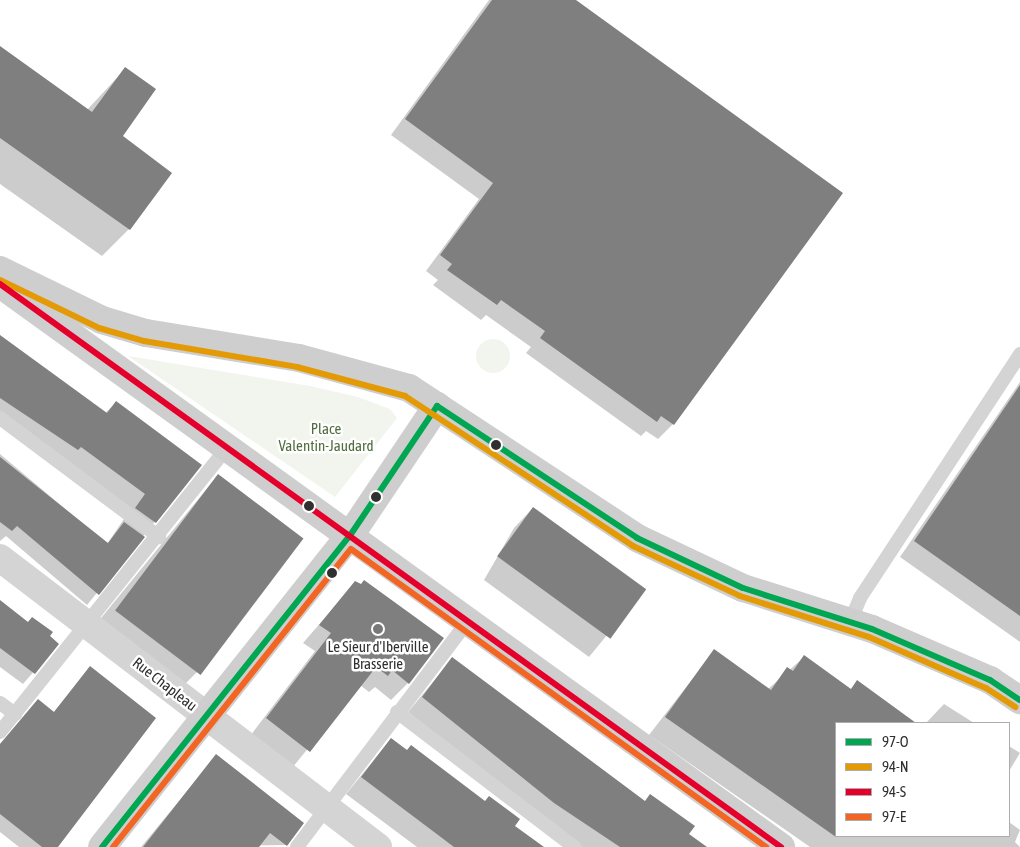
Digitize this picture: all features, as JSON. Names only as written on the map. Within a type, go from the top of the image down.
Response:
[{"type":"main road","points":[[0,270],[129,328],[353,369],[409,388],[637,538],[743,588],[850,622],[990,680],[1020,700]]},
{"type":"main road","points":[[0,284],[781,847]]},
{"type":"main road","points":[[102,847],[350,537],[437,406]]},
{"type":"street","name":"Rue Chapleau","points":[[0,558],[378,847]]},
{"type":"lane","points":[[850,622],[860,598],[1020,354]]},
{"type":"lane","points":[[0,418],[159,537]]},
{"type":"lane","points":[[0,732],[159,537],[227,448]]},
{"type":"lane","points":[[297,847],[324,806],[468,621]]},
{"type":"lane","points":[[0,703],[15,714]]},
{"type":"lane","points":[[397,712],[574,847]]},
{"type":"green space","points":[[493,339],[505,344],[510,356],[505,368],[493,373],[481,368],[476,356],[481,344]]},
{"type":"green space","name":"Place Valentin-Jaudard","points":[[128,356],[310,386],[358,397],[390,409],[397,418],[335,497]]},
{"type":"building","points":[[492,0],[576,0],[843,193],[674,425],[661,416],[657,422],[540,338],[545,331],[501,300],[497,305],[447,270],[452,264],[440,255],[493,183],[405,119]]},
{"type":"building","points":[[0,46],[92,112],[125,67],[156,89],[123,136],[172,173],[130,230],[0,138]]},
{"type":"building","points":[[0,335],[107,413],[116,401],[202,465],[156,523],[135,508],[145,494],[81,447],[78,450],[0,398]]},
{"type":"building","points":[[1020,385],[1020,616],[914,541]]},
{"type":"building","points":[[0,457],[108,543],[124,522],[145,537],[99,595],[17,526],[12,531],[0,522]]},
{"type":"building","points":[[218,474],[303,538],[201,675],[115,611]]},
{"type":"building","points":[[533,507],[646,589],[610,639],[497,556]]},
{"type":"building","points":[[364,580],[444,638],[409,684],[392,670],[388,676],[376,667],[310,752],[266,718],[331,633],[319,625],[355,581],[361,584]]},
{"type":"building","points":[[0,600],[28,622],[32,617],[53,632],[50,636],[59,644],[35,674],[0,648]]},
{"type":"building","points":[[714,649],[771,690],[787,667],[793,671],[804,655],[851,689],[857,680],[915,722],[835,722],[835,836],[665,717]]},
{"type":"building","points":[[452,657],[645,801],[650,794],[695,826],[689,834],[707,847],[620,847],[554,803],[422,697]]},
{"type":"building","points":[[90,666],[156,718],[58,847],[42,847],[0,814],[0,744],[38,699],[54,712]]},
{"type":"building","points":[[391,738],[407,750],[411,745],[485,801],[489,796],[520,819],[515,826],[544,847],[454,847],[361,777]]},
{"type":"building","points":[[216,754],[304,823],[287,846],[270,833],[259,847],[143,847]]},
{"type":"transit line","name":"94-N","points":[[0,280],[99,328],[144,341],[297,367],[405,396],[633,546],[740,596],[869,637],[986,688],[1015,707]]},
{"type":"transit line","name":"94-S","points":[[0,284],[781,847]]},
{"type":"transit line","name":"97-O","points":[[102,847],[349,537],[437,406],[637,538],[743,588],[872,629],[990,680],[1020,700]]},
{"type":"transit line","name":"97-E","points":[[113,847],[351,549],[766,847]]},
{"type":"place","name":"Le Sieur d'Iberville Brasserie","points":[[378,629]]}]
